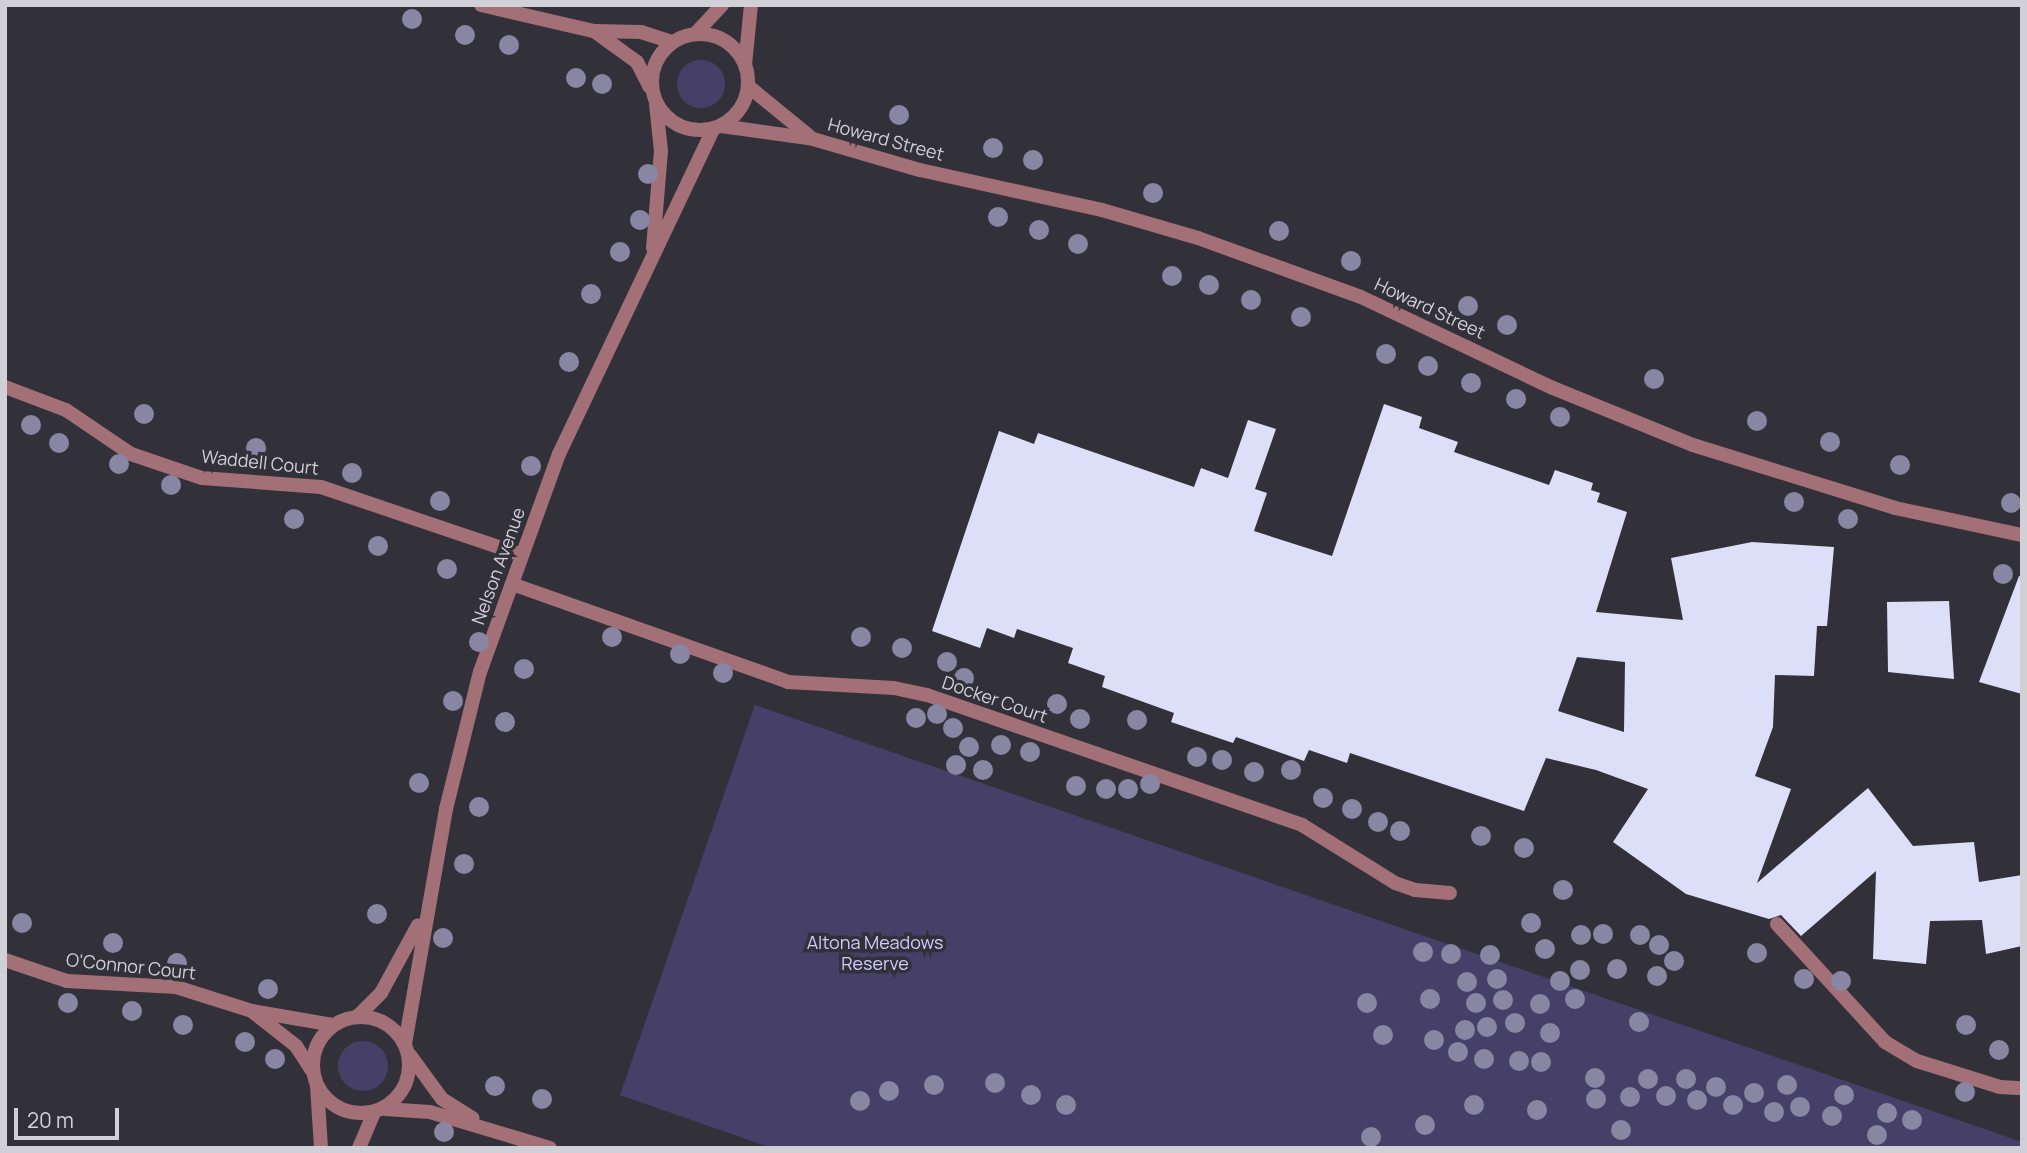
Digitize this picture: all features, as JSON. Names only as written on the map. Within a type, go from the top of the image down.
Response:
[{"type":"street","points":[[481,5],[594,31],[641,32],[672,42]]},
{"type":"street","points":[[653,95],[655,63],[672,42],[695,34],[722,5]]},
{"type":"street","points":[[594,31],[637,62],[653,95],[673,123],[699,131],[717,128],[740,110],[748,86],[745,65],[751,5]]},
{"type":"street","points":[[695,34],[725,41],[745,65]]},
{"type":"street","name":"Howard Street","points":[[748,86],[813,139]]},
{"type":"street","name":"Nelson Avenue","points":[[653,95],[661,151],[653,253]]},
{"type":"street","name":"Nelson Avenue","points":[[406,1048],[426,908],[480,672],[559,454],[653,253],[677,214],[717,128]]},
{"type":"street","name":"Howard Street","points":[[717,128],[813,139],[920,170],[1102,209],[1198,238],[1361,297],[1553,388],[1693,444],[1868,501],[2022,535]]},
{"type":"street","name":"Waddell Court","points":[[5,387],[66,410],[131,454],[202,478],[321,487],[522,555]]},
{"type":"street","name":"Docker Court","points":[[512,584],[788,682],[894,688],[926,695],[1303,825],[1395,883],[1415,890],[1450,893]]},
{"type":"street","name":"Nelson Avenue","points":[[356,1017],[381,993],[426,908]]},
{"type":"street","points":[[1777,924],[1885,1042],[1917,1061],[2000,1087],[2022,1088]]},
{"type":"street","name":"O'Connor Court","points":[[5,960],[82,983],[188,990],[252,1011],[333,1026]]},
{"type":"street","name":"O'Connor Court","points":[[252,1011],[296,1046],[315,1079]]},
{"type":"street","points":[[321,1148],[315,1079],[316,1046],[333,1026],[356,1017],[386,1023],[442,1099],[487,1126]]},
{"type":"street","points":[[359,1148],[378,1110],[406,1085],[406,1048]]},
{"type":"street","points":[[315,1079],[325,1098],[347,1112],[404,1107],[487,1126],[550,1148]]},
{"type":"green space","points":[[701,60],[718,67],[725,84],[718,101],[701,108],[684,101],[677,84],[684,67]]},
{"type":"green space","name":"Altona Meadows Reserve","points":[[755,705],[2022,1142],[2022,1148],[772,1148],[620,1095]]},
{"type":"green space","points":[[363,1041],[381,1048],[388,1066],[381,1084],[363,1091],[345,1084],[338,1066],[345,1048]]},
{"type":"building","points":[[1384,404],[1422,417],[1419,428],[1458,442],[1454,452],[1549,485],[1555,470],[1593,483],[1591,490],[1600,493],[1597,502],[1627,512],[1596,612],[1683,620],[1671,558],[1752,542],[1834,547],[1827,626],[1817,626],[1814,676],[1775,675],[1773,727],[1755,776],[1791,789],[1757,883],[1868,788],[1913,846],[1974,842],[1979,882],[2022,875],[2022,946],[1986,954],[1982,920],[1930,921],[1926,964],[1873,959],[1876,871],[1801,936],[1781,915],[1769,919],[1686,894],[1613,842],[1648,789],[1596,770],[1546,758],[1524,811],[1350,753],[1347,763],[1309,750],[1304,761],[1236,737],[1233,743],[1171,722],[1174,713],[1102,687],[1105,676],[1068,663],[1073,648],[1017,629],[1014,638],[987,628],[980,648],[932,631],[999,431],[1034,444],[1038,433],[1194,487],[1201,468],[1228,478],[1248,420],[1276,429],[1255,489],[1267,493],[1254,531],[1332,556]],"holes":[[[1577,657],[1625,662],[1624,732],[1558,711]]]},
{"type":"building","points":[[2019,576],[2022,577],[2022,694],[1979,682]]},
{"type":"building","points":[[1949,601],[1954,679],[1888,672],[1887,602]]}]
